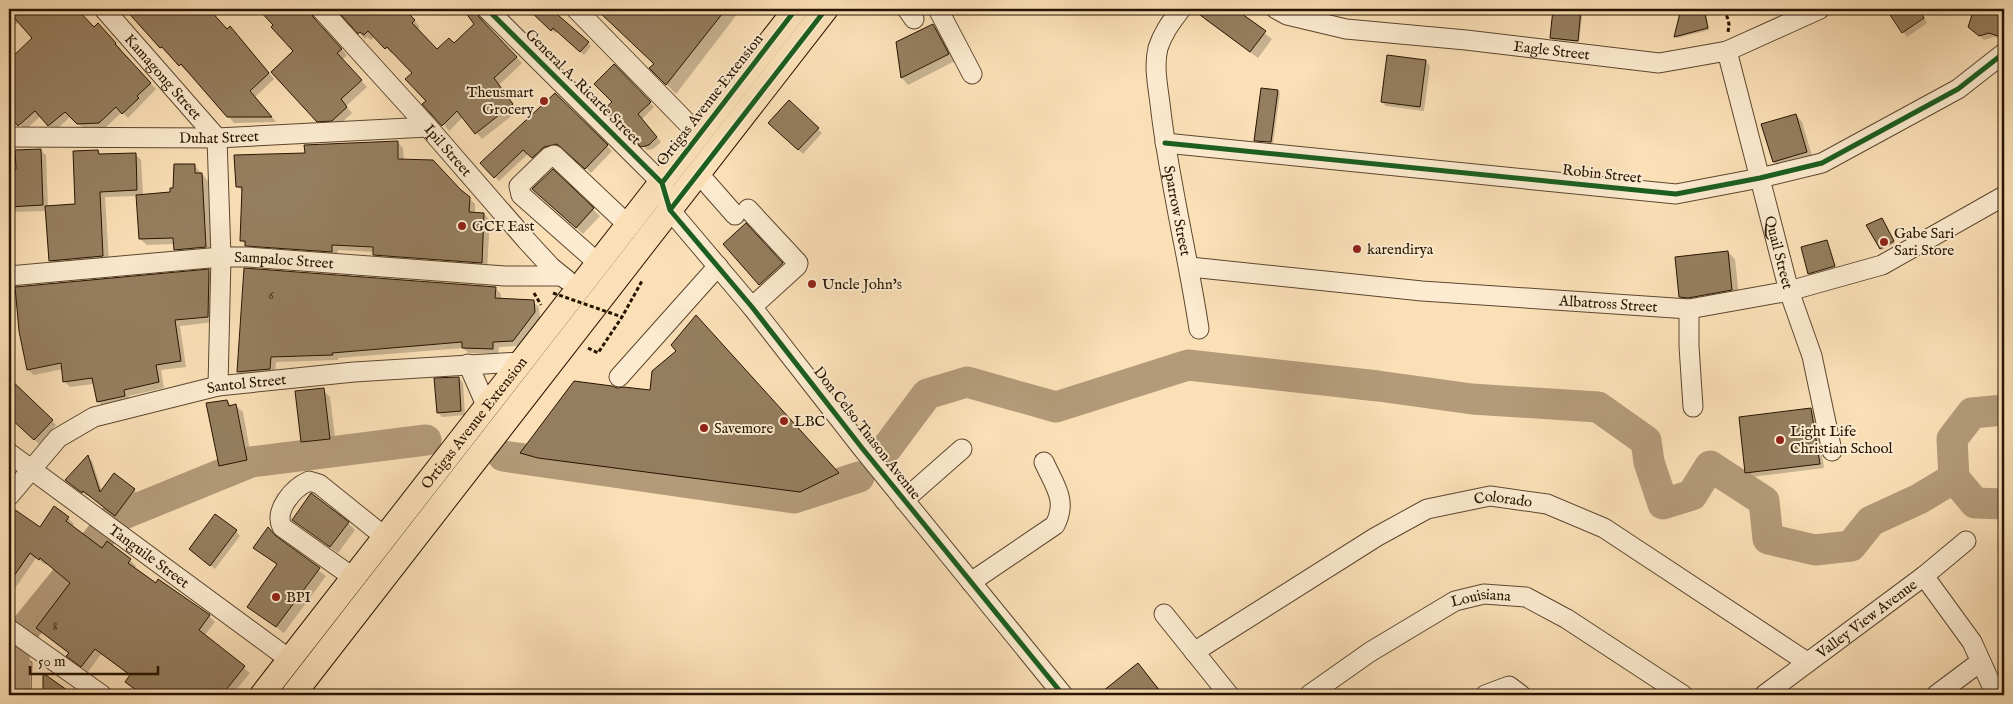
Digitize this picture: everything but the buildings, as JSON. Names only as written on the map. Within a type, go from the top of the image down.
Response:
[{"type":"main road","name":"Ortigas Avenue Extension","points":[[263,695],[520,362],[564,286],[598,263],[796,9]]},
{"type":"main road","name":"Ortigas Avenue Extension","points":[[293,695],[826,9]]},
{"type":"street","name":"Kamagong Street","points":[[104,9],[217,138]]},
{"type":"street","name":"Ipil Street","points":[[321,9],[428,127],[564,286]]},
{"type":"street","name":"General A. Ricarte Street","points":[[487,9],[662,183]]},
{"type":"street","points":[[576,9],[698,134]]},
{"type":"street","points":[[938,9],[972,74]]},
{"type":"street","name":"Sparrow Street","points":[[1181,9],[1165,31],[1158,49],[1156,69],[1165,143],[1190,267],[1199,329]]},
{"type":"street","name":"Eagle Street","points":[[1276,9],[1287,15],[1346,29],[1466,40],[1659,63],[1727,51],[1820,9]]},
{"type":"street","name":"Quail Street","points":[[1727,51],[1788,291],[1812,356],[1832,451]]},
{"type":"street","name":"Robin Street","points":[[1165,143],[1676,194],[1760,178],[1822,163],[1958,88],[2004,53]]},
{"type":"street","name":"Duhat Street","points":[[9,137],[217,138],[428,127]]},
{"type":"street","points":[[217,138],[221,257],[218,386]]},
{"type":"street","points":[[598,263],[520,195],[519,186],[549,157],[554,155],[628,225]]},
{"type":"street","points":[[698,173],[798,263],[752,307]]},
{"type":"street","name":"Don Celso Tuason Avenue","points":[[662,183],[670,210],[752,307],[904,500],[1063,695]]},
{"type":"street","name":"Albatross Street","points":[[1190,267],[1422,290],[1689,308],[1788,291],[1882,265],[2004,196]]},
{"type":"street","name":"Sampaloc Street","points":[[9,276],[221,257],[248,257],[505,276],[564,286]]},
{"type":"street","points":[[619,377],[718,266]]},
{"type":"street","points":[[1689,308],[1689,346],[1693,407]]},
{"type":"street","name":"Santol Street","points":[[9,496],[58,438],[94,417],[218,386],[354,372],[520,362]]},
{"type":"street","points":[[468,364],[486,405]]},
{"type":"street","points":[[904,500],[962,450]]},
{"type":"street","name":"Tanguile Street","points":[[9,453],[289,659]]},
{"type":"street","points":[[971,582],[1055,525],[1061,515],[1062,501],[1044,462]]},
{"type":"street","points":[[354,578],[282,528],[279,520],[281,509],[300,485],[309,481],[319,484],[385,536]]},
{"type":"street","name":"Colorado","points":[[1194,652],[1376,537],[1428,510],[1490,496],[1547,504],[1604,528],[1807,662]]},
{"type":"street","name":"Valley View Avenue","points":[[1764,695],[1924,576],[1966,541]]},
{"type":"street","points":[[1924,576],[1972,642],[1996,695]]},
{"type":"street","name":"Louisiana","points":[[1309,695],[1370,652],[1455,601],[1484,594],[1526,597],[1568,620],[1683,695]]},
{"type":"street","points":[[1164,614],[1229,695]]},
{"type":"street","points":[[9,629],[102,695]]},
{"type":"street","points":[[1936,695],[1980,662]]},
{"type":"street","points":[[1485,695],[1509,686],[1521,695]]},
{"type":"path","points":[[564,286],[622,317]]},
{"type":"path","points":[[598,353],[622,317],[636,291]]},
{"type":"shaded area","points":[[19,656],[32,662],[31,695],[18,695]]},
{"type":"waterway","points":[[886,449],[927,394],[967,382],[1056,407],[1188,365],[1378,386],[1472,399],[1598,407],[1646,441],[1649,462],[1663,504],[1692,495],[1710,466],[1764,501],[1768,539],[1815,550],[1851,546],[1871,521],[1919,499],[1954,478]]},
{"type":"waterway","points":[[2004,410],[1972,413],[1952,439],[1954,478],[1975,503],[2004,504]]},
{"type":"waterway","points":[[114,518],[251,462],[426,440]]},
{"type":"waterway","points":[[503,456],[794,498],[859,477]]},
{"type":"waterway","points":[[24,630],[102,534]]},
{"type":"waterway","points":[[14,645],[15,695]]},
{"type":"cycle path","points":[[487,9],[662,183],[670,210],[752,307],[862,448],[1063,695]]},
{"type":"cycle path","points":[[662,183],[796,9]]},
{"type":"cycle path","points":[[670,210],[826,9]]},
{"type":"cycle path","points":[[1165,143],[1676,194],[1760,178],[1822,163],[1958,89],[2004,53]]},
{"type":"place","name":"Theusmart Grocery","points":[[544,101]]},
{"type":"place","name":"GCF East","points":[[462,226]]},
{"type":"place","name":"Gabe Sari Sari Store","points":[[1884,242]]},
{"type":"place","name":"karendirya","points":[[1357,249]]},
{"type":"place","name":"Uncle John's","points":[[812,284]]},
{"type":"place","name":"LBC","points":[[784,421]]},
{"type":"place","name":"Savemore","points":[[704,428]]},
{"type":"place","name":"Light Life Christian School","points":[[1780,440]]},
{"type":"place","name":"BPI","points":[[276,597]]}]
